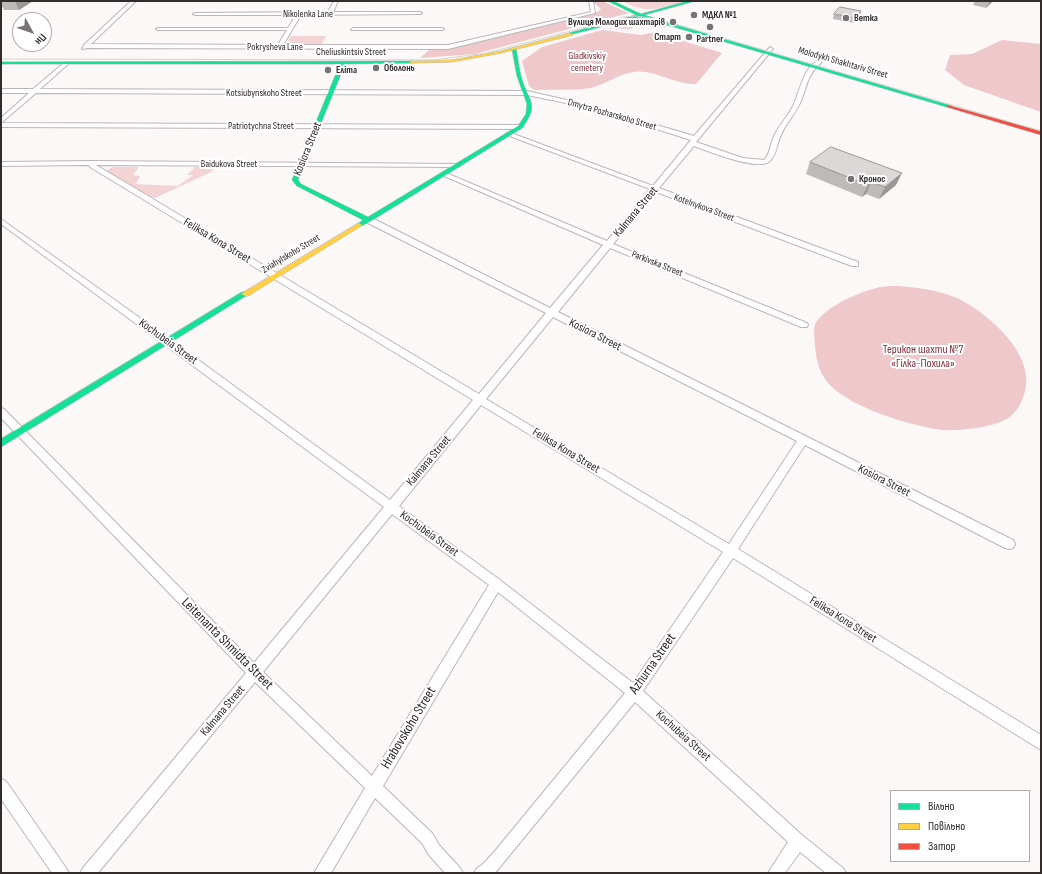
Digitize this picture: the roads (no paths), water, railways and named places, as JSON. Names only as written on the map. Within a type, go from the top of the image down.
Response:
[{"type":"main road","points":[[610,1],[643,14]]},
{"type":"main road","points":[[618,1],[643,14]]},
{"type":"main road","name":"Cheliuskintsiv Street","points":[[1,63],[343,63],[452,61],[485,56],[514,49],[692,1]]},
{"type":"main road","name":"Molodykh Shakhtariv Street","points":[[643,14],[1041,127]]},
{"type":"main road","name":"Zviahylskoho Street","points":[[1,443],[520,127],[530,114],[532,106],[521,82],[514,49]]},
{"type":"main road","name":"Kosiora Street","points":[[343,63],[318,126],[295,177],[299,185],[369,220]]},
{"type":"main road","name":"Molodykh Shakhtariv Street","points":[[816,64],[1041,133]]},
{"type":"street","points":[[1,6],[8,1]]},
{"type":"street","name":"Pokrysheva Lane","points":[[134,1],[84,48],[448,47],[593,13],[590,1]]},
{"type":"street","points":[[330,13],[336,1]]},
{"type":"street","name":"Nikolenka Lane","points":[[195,14],[330,13],[355,24],[420,13]]},
{"type":"street","points":[[279,47],[299,14]]},
{"type":"street","points":[[355,24],[442,29]]},
{"type":"street","points":[[158,30],[290,30]]},
{"type":"street","name":"Kalmana Street","points":[[88,873],[769,51]]},
{"type":"street","points":[[1,121],[65,64]]},
{"type":"street","name":"Dmytra Pozharskoho Street","points":[[527,94],[587,106],[694,141],[751,162],[763,163],[767,161],[770,156],[775,139],[800,97],[801,86],[816,64]]},
{"type":"street","name":"Kotsiubynskoho Street","points":[[1,92],[527,94]]},
{"type":"street","name":"Patriotychna Street","points":[[1,125],[520,127]]},
{"type":"street","name":"Kotelnykova Street","points":[[509,134],[654,190],[856,264]]},
{"type":"street","name":"Baidukova Street","points":[[1,164],[94,163],[458,165]]},
{"type":"street","name":"Feliksa Kona Street","points":[[94,163],[92,166],[731,551],[1041,743]]},
{"type":"street","name":"Parkivska Street","points":[[444,174],[804,325]]},
{"type":"street","name":"Kosiora Street","points":[[369,220],[1010,544]]},
{"type":"street","name":"Kochubeia Street","points":[[1,221],[496,584],[634,692],[798,841],[838,873]]},
{"type":"street","name":"Leitenanta Shmidta Street","points":[[1,412],[254,672],[427,838],[450,871]]},
{"type":"street","name":"Azhurna Street","points":[[482,873],[487,871],[500,856],[634,692],[731,551],[803,440]]},
{"type":"street","name":"Hrabovskoho Street","points":[[322,873],[496,584]]},
{"type":"street","points":[[1,786],[61,873]]},
{"type":"street","points":[[776,873],[798,841]]},
{"type":"tram line","points":[[1,59],[433,60],[487,53],[624,17],[636,16],[657,19],[1041,131]]},
{"type":"place","name":"МДКЛ №1","points":[[694,15]]},
{"type":"place","name":"Ветка","points":[[846,18]]},
{"type":"place","name":"Вулиця Молодих шахтарів","points":[[673,22]]},
{"type":"place","name":"Partner","points":[[710,27]]},
{"type":"place","name":"Старт","points":[[689,37]]},
{"type":"place","name":"Оболонь","points":[[376,68]]},
{"type":"place","name":"Еліта","points":[[328,70]]},
{"type":"place","name":"Кронос","points":[[851,179]]},
{"type":"park label","name":"Gladkivskiy cemetery","points":[[587,62]]},
{"type":"park label","name":"Терикон шахти №7 «Гілка-Похила»","points":[[923,357]]}]
